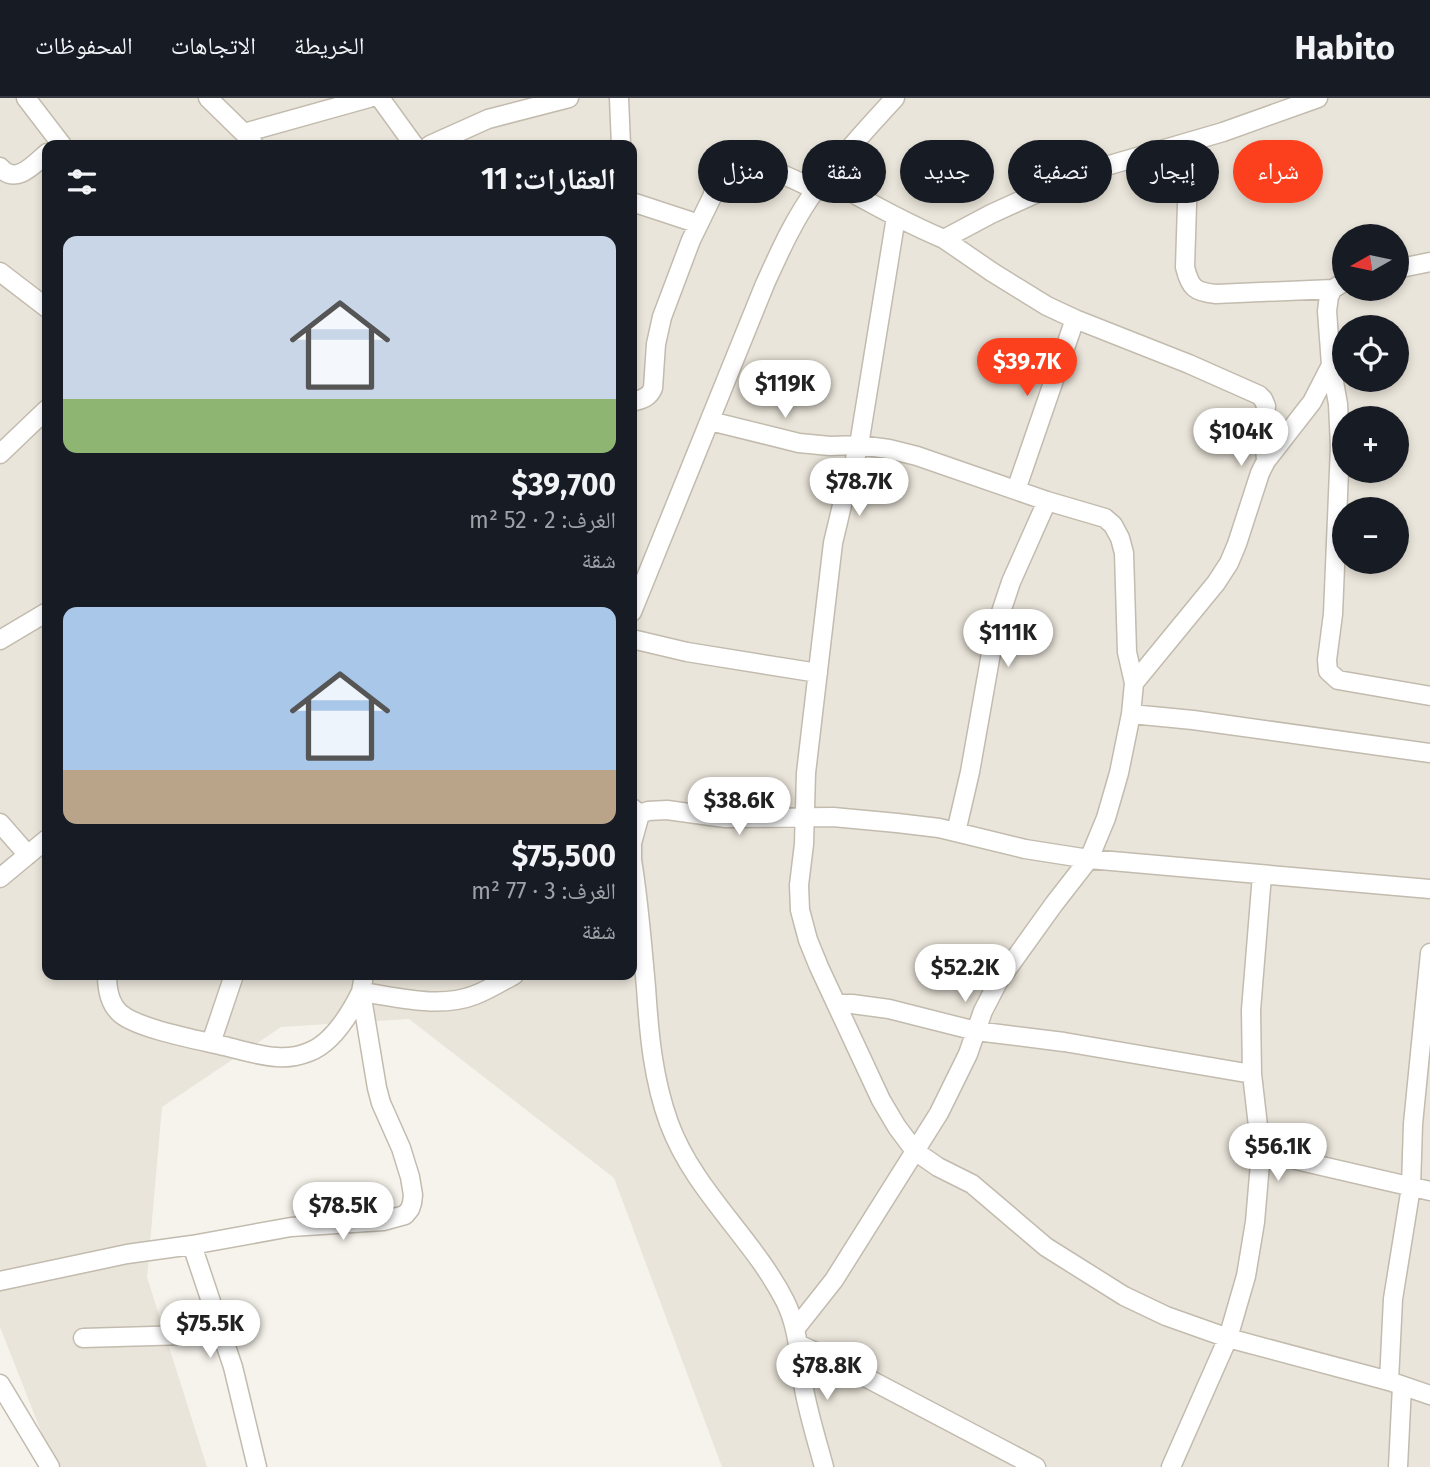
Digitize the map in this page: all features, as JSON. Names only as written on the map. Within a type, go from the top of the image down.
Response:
[{"type":"street","points":[[26,98],[52,140]]},
{"type":"street","points":[[208,98],[249,139],[369,98]]},
{"type":"street","points":[[380,98],[410,140]]},
{"type":"street","points":[[619,98],[621,140]]},
{"type":"street","points":[[857,140],[895,98]]},
{"type":"street","points":[[1195,140],[1318,98]]},
{"type":"street","points":[[441,140],[488,119],[562,99]]},
{"type":"street","points":[[0,167],[13,176],[21,174],[42,157]]},
{"type":"street","points":[[637,401],[651,394],[658,330],[674,285],[712,197],[724,160],[729,157],[743,159],[802,180]]},
{"type":"street","points":[[944,239],[991,214],[1068,180],[1126,161]]},
{"type":"street","points":[[637,600],[765,284],[796,221],[808,203]]},
{"type":"street","points":[[864,203],[944,239],[1020,290],[1075,319],[1259,395],[1266,406],[1266,461]]},
{"type":"street","points":[[1187,203],[1185,267],[1191,285],[1206,293],[1216,294],[1332,286]]},
{"type":"street","points":[[637,204],[699,224]]},
{"type":"street","points":[[896,217],[859,445],[833,543],[806,773],[800,910],[819,967],[881,1100],[915,1151],[937,1167],[972,1184],[1046,1247],[1124,1296],[1166,1316],[1228,1338],[1396,1383],[1430,1395]]},
{"type":"street","points":[[1409,266],[1430,262]]},
{"type":"street","points":[[0,272],[42,304]]},
{"type":"street","points":[[1332,293],[1327,311],[1331,365],[1338,404],[1340,447],[1328,671],[1338,680],[1430,696]]},
{"type":"street","points":[[1016,490],[1075,319]]},
{"type":"street","points":[[1134,683],[1222,575],[1237,544],[1266,461],[1312,402],[1331,365]]},
{"type":"street","points":[[0,454],[42,414]]},
{"type":"street","points":[[710,421],[799,443],[859,445],[917,456],[1105,518],[1120,538],[1125,553],[1127,652],[1134,683],[1131,714],[1119,774],[1106,818],[1089,859],[998,982],[983,1011],[968,1054],[952,1087],[915,1151],[797,1336]]},
{"type":"street","points":[[956,832],[999,618],[1011,582],[1047,500]]},
{"type":"street","points":[[0,640],[42,615]]},
{"type":"street","points":[[637,640],[687,652],[818,673]]},
{"type":"street","points":[[1131,714],[1217,723],[1430,753]]},
{"type":"street","points":[[637,811],[667,810],[725,818],[833,817],[928,827],[1025,849],[1089,859],[1430,889]]},
{"type":"street","points":[[0,822],[28,855]]},
{"type":"street","points":[[0,878],[42,843]]},
{"type":"street","points":[[1171,1467],[1228,1338],[1245,1276],[1255,1222],[1261,1153],[1252,1074],[1251,1010],[1262,875]]},
{"type":"street","points":[[637,920],[650,1046],[656,1081],[668,1121],[693,1172],[775,1282],[787,1305],[797,1336],[804,1388],[824,1467]]},
{"type":"street","points":[[1398,1467],[1393,1299],[1411,1187],[1413,1124],[1426,1040],[1430,953]]},
{"type":"street","points":[[107,980],[111,999],[119,1012],[131,1021],[268,1056],[295,1056],[321,1046],[346,1018],[363,983]]},
{"type":"street","points":[[211,1043],[232,980]]},
{"type":"street","points":[[363,983],[434,1002],[474,995],[504,980]]},
{"type":"street","points":[[0,1282],[127,1254],[290,1227],[391,1220],[405,1215],[412,1203],[410,1177],[401,1148],[381,1103],[363,983]]},
{"type":"street","points":[[836,1004],[889,1009],[976,1031],[1064,1042],[1252,1074]]},
{"type":"street","points":[[1261,1153],[1430,1191]]},
{"type":"street","points":[[192,1245],[233,1367],[257,1467]]},
{"type":"street","points":[[83,1338],[221,1334]]},
{"type":"street","points":[[797,1336],[827,1357],[1036,1467]]},
{"type":"street","points":[[0,1384],[50,1467]]},
{"type":"shaded area","points":[[0,98],[1430,98],[1430,1467],[722,1467],[614,1178],[409,1019],[281,1027],[162,1107],[147,1277],[207,1467],[55,1467],[0,1327]]}]
